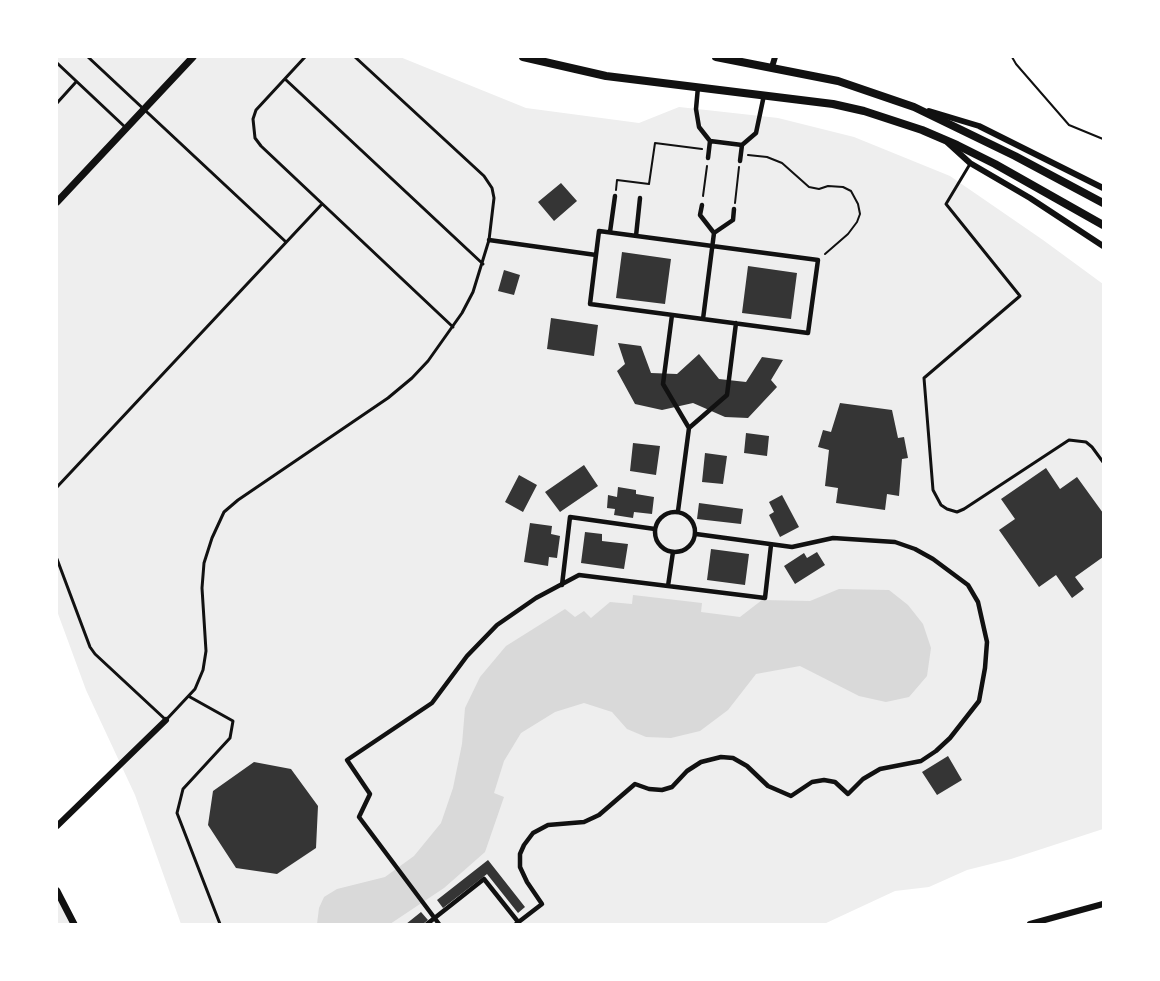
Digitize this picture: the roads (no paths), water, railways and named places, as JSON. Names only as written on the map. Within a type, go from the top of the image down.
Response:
[{"type":"main road","points":[[523,57],[606,76],[833,104],[864,111],[945,140],[995,164],[1103,225]]},
{"type":"main road","points":[[716,57],[838,81],[914,106],[1006,151],[1103,203]]},
{"type":"street","points":[[57,202],[193,57]]},
{"type":"street","points":[[772,67],[775,57]]},
{"type":"street","points":[[698,87],[696,109],[699,127],[710,141],[708,158]]},
{"type":"street","points":[[710,141],[742,144],[756,133],[764,95]]},
{"type":"street","points":[[914,106],[979,126],[1103,188]]},
{"type":"street","points":[[945,140],[970,164],[1030,198],[1103,246]]},
{"type":"street","points":[[740,161],[742,144]]},
{"type":"street","points":[[610,232],[615,196]]},
{"type":"street","points":[[636,236],[640,198]]},
{"type":"street","points":[[702,205],[700,215],[714,233]]},
{"type":"street","points":[[703,319],[714,233],[732,220],[734,209]]},
{"type":"street","points":[[599,231],[636,236],[818,260],[808,333],[590,304],[599,231]]},
{"type":"street","points":[[489,240],[596,255]]},
{"type":"street","points":[[672,315],[663,384],[689,428],[678,511]]},
{"type":"street","points":[[689,428],[727,394],[736,323]]},
{"type":"street","points":[[678,511],[688,515],[694,524],[696,534],[692,544],[683,550],[673,552],[663,548],[656,539],[655,529],[659,519],[668,513],[678,511]]},
{"type":"street","points":[[562,585],[570,518],[655,529]]},
{"type":"street","points":[[427,924],[484,879],[518,923],[542,904],[520,867],[520,854],[533,833],[548,825],[584,822],[599,815],[635,784],[649,789],[662,790],[672,787],[687,771],[701,762],[721,757],[733,758],[747,766],[768,786],[791,796],[812,782],[824,780],[835,782],[848,794],[863,779],[880,769],[921,761],[936,751],[976,708],[982,692],[987,642],[978,602],[968,585],[952,571],[915,549],[895,542],[833,538],[792,547],[696,534]]},
{"type":"street","points":[[440,924],[360,817],[370,794],[347,760],[432,703],[467,656],[497,625],[536,598],[579,575],[765,598],[771,544]]},
{"type":"street","points":[[668,586],[673,552]]},
{"type":"street","points":[[57,826],[166,720]]},
{"type":"street","points":[[57,891],[74,924]]},
{"type":"street","points":[[1030,924],[1103,904]]},
{"type":"lane","points":[[88,57],[286,242]]},
{"type":"lane","points":[[305,57],[256,110],[253,119],[255,138],[453,327]]},
{"type":"lane","points":[[57,559],[90,647],[103,663],[166,720],[195,689],[203,670],[206,651],[202,588],[204,563],[224,512],[238,500],[388,398],[428,361],[453,327],[473,292],[483,264],[489,240],[494,198],[492,188],[484,176],[355,57]]},
{"type":"lane","points":[[57,63],[127,128]]},
{"type":"lane","points":[[285,78],[483,264]]},
{"type":"lane","points":[[57,103],[77,81]]},
{"type":"lane","points":[[970,164],[946,204],[1020,296],[924,378],[933,490],[941,505],[957,512],[1069,440],[1086,442],[1103,462]]},
{"type":"lane","points":[[57,487],[322,204]]},
{"type":"lane","points":[[189,697],[234,720],[230,738],[183,789],[177,813],[219,924]]}]
